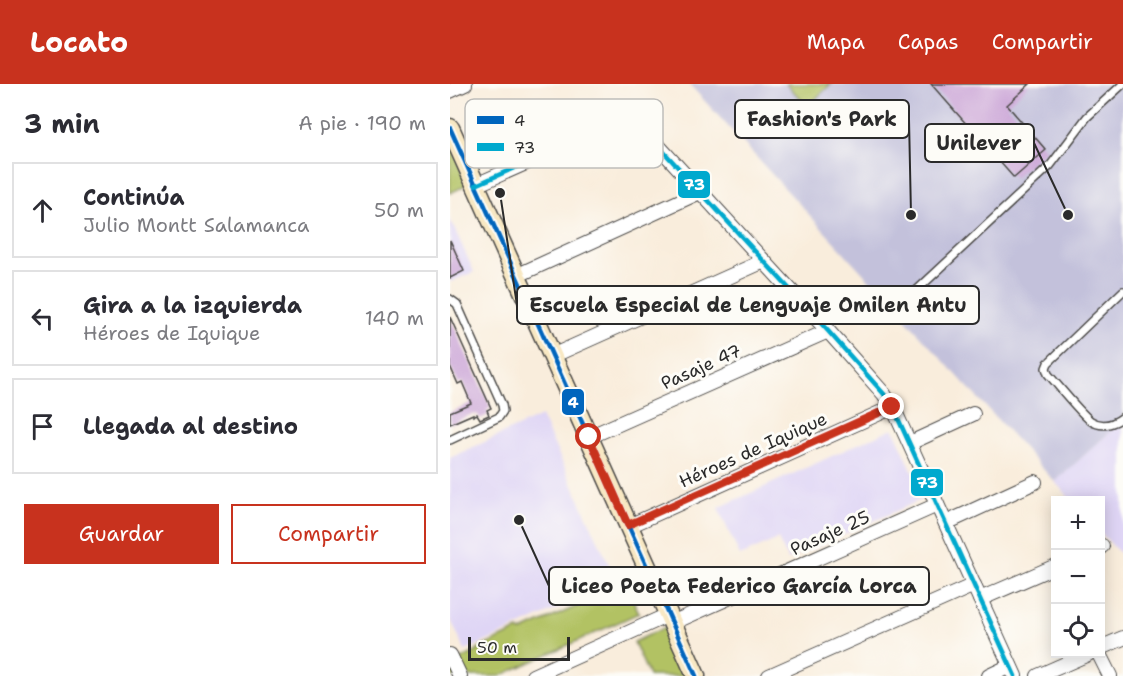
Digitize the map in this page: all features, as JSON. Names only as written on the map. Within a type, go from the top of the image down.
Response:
[{"type":"street","points":[[450,91],[465,84]]},
{"type":"street","points":[[450,128],[465,161]]},
{"type":"street","points":[[663,152],[828,331],[892,407],[1013,671],[988,676]]},
{"type":"street","points":[[468,168],[696,676]]},
{"type":"street","points":[[476,185],[515,168]]},
{"type":"street","points":[[516,276],[700,192]]},
{"type":"street","points":[[552,356],[764,261]]},
{"type":"street","name":"Pasaje 47","points":[[589,437],[828,331]]},
{"type":"street","name":"Héroes de Iquique","points":[[628,525],[892,407]]},
{"type":"street","points":[[910,443],[974,414]]},
{"type":"street","points":[[946,523],[1035,482]]},
{"type":"street","name":"Pasaje 25","points":[[670,619],[937,505]]},
{"type":"street","points":[[980,599],[1051,568]]},
{"type":"street","points":[[769,676],[974,585]]},
{"type":"street","points":[[533,676],[555,671],[670,619]]},
{"type":"street","points":[[1105,646],[1123,638]]},
{"type":"street","points":[[450,655],[460,676]]},
{"type":"street","points":[[1038,676],[1079,658]]},
{"type":"street","points":[[1101,658],[1110,676]]},
{"type":"lane","points":[[902,304],[1050,166],[1087,117],[1123,84]]},
{"type":"lane","points":[[1123,291],[1048,363],[1046,368],[1048,374],[1091,421],[1102,425],[1123,417]]},
{"type":"lane","points":[[450,299],[457,304],[503,411],[500,417],[450,440]]},
{"type":"shaded area","points":[[689,84],[1123,84],[1123,420],[1055,482]]},
{"type":"shaded area","points":[[450,219],[474,272],[450,282]]},
{"type":"shaded area","points":[[541,416],[617,582],[465,651],[450,618],[450,458]]},
{"type":"shaded area","points":[[1123,420],[1123,557],[1105,537],[1105,496],[1067,496],[1055,482]]},
{"type":"shaded area","points":[[893,428],[925,498],[788,560],[778,539],[740,556],[718,508]]},
{"type":"green space","points":[[786,84],[831,84],[808,106]]},
{"type":"green space","points":[[450,139],[466,183],[463,187],[450,193]]},
{"type":"green space","points":[[626,584],[639,613],[500,676],[450,676],[450,664],[478,651],[477,649]]},
{"type":"green space","points":[[665,627],[687,676],[649,676],[634,642]]},
{"type":"building","points":[[931,84],[1030,84],[1007,105],[1046,150],[1014,178]]},
{"type":"building","points":[[450,240],[464,271],[450,278]]},
{"type":"building","points":[[450,317],[491,408],[487,410],[489,415],[480,419],[477,414],[473,416],[473,414],[450,424],[450,412],[471,403],[462,382],[458,384],[450,366]]},
{"type":"transit line","name":"4","points":[[450,128],[465,161]]},
{"type":"transit line","name":"73","points":[[663,151],[884,394],[896,414],[1015,676]]},
{"type":"transit line","name":"4","points":[[468,168],[696,676]]},
{"type":"transit line","name":"73","points":[[476,185],[514,168]]},
{"type":"place","name":"Escuela Especial de Lenguaje Omilen Antu","points":[[500,193]]},
{"type":"place","name":"Fashion's Park","points":[[911,215]]},
{"type":"place","name":"Unilever","points":[[1068,215]]},
{"type":"place","name":"Liceo Poeta Federico García Lorca","points":[[519,520]]},
{"type":"route","points":[[589,437],[628,525],[892,407]]}]
